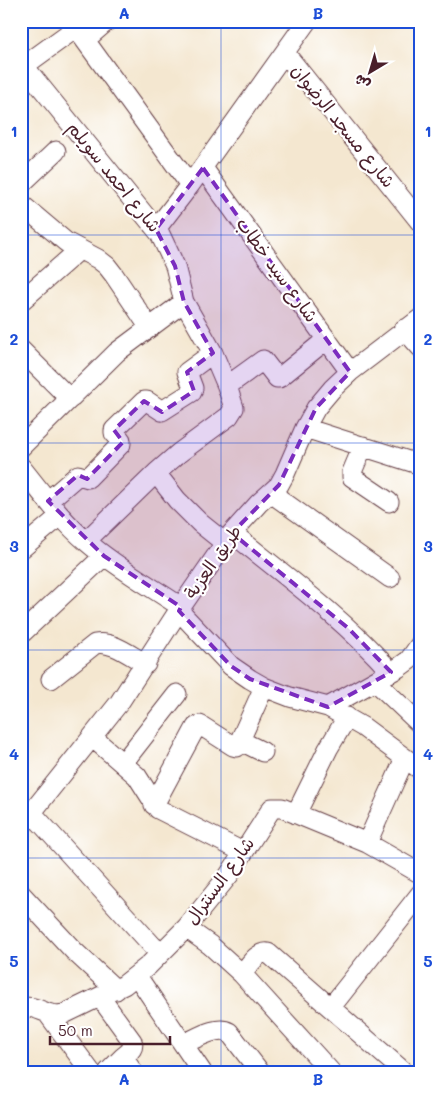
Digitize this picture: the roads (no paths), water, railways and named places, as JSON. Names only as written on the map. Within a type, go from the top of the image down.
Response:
[{"type":"street","points":[[23,67],[77,30],[107,21]]},
{"type":"street","points":[[156,228],[203,168],[307,21]]},
{"type":"street","points":[[77,30],[190,185]]},
{"type":"street","name":"شارع مسجد الرضوان","points":[[285,53],[421,223]]},
{"type":"street","name":"شارع احمد سويلم","points":[[23,67],[164,240],[175,266],[184,302],[213,353],[227,386],[234,408],[229,416],[178,453],[156,473]]},
{"type":"street","points":[[21,184],[56,151]]},
{"type":"street","name":"شارع سيد خطاب","points":[[203,168],[350,372]]},
{"type":"street","points":[[21,204],[59,238],[98,259],[110,270],[149,328]]},
{"type":"street","points":[[21,301],[79,250]]},
{"type":"street","points":[[21,447],[117,352],[184,302]]},
{"type":"street","name":"طريق العزبة","points":[[27,819],[119,703],[229,538],[254,508],[279,485],[316,408],[350,372],[404,329],[421,318]]},
{"type":"street","points":[[404,329],[421,348]]},
{"type":"street","points":[[227,386],[261,360],[264,360],[279,378],[327,339]]},
{"type":"street","points":[[21,350],[70,399]]},
{"type":"street","points":[[48,501],[78,475],[88,478],[120,444],[121,440],[114,433],[114,430],[144,401],[162,411],[192,392],[193,388],[187,372],[213,353]]},
{"type":"street","points":[[305,428],[421,465]]},
{"type":"street","points":[[363,446],[352,472],[352,477],[388,502]]},
{"type":"street","points":[[21,467],[60,516],[86,541],[104,556],[180,609],[232,666],[264,687],[290,697],[328,707],[347,717],[421,770]]},
{"type":"street","points":[[86,541],[156,473],[177,500],[200,523],[229,538],[348,628],[370,648],[383,677],[421,725]]},
{"type":"street","points":[[271,493],[390,578]]},
{"type":"street","points":[[21,548],[60,516]]},
{"type":"street","points":[[21,634],[104,556]]},
{"type":"street","points":[[51,679],[95,644],[102,642],[146,664]]},
{"type":"street","points":[[328,707],[383,677],[419,650]]},
{"type":"street","points":[[154,805],[197,726],[200,725],[235,747],[239,745],[264,687]]},
{"type":"street","points":[[123,763],[178,694]]},
{"type":"street","points":[[296,814],[324,757],[347,717]]},
{"type":"street","points":[[92,738],[136,776],[154,805],[162,812],[243,852]]},
{"type":"street","points":[[241,741],[263,752]]},
{"type":"street","points":[[367,843],[405,758]]},
{"type":"street","name":"شارع السنترال","points":[[21,1008],[30,1006],[48,1014],[64,1014],[108,994],[137,976],[186,928],[229,875],[272,808],[282,808],[367,843],[421,874]]},
{"type":"street","points":[[27,819],[160,954]]},
{"type":"street","points":[[331,1006],[421,893]]},
{"type":"street","points":[[21,894],[74,950],[108,994],[132,1041],[133,1047],[128,1064],[108,1072]]},
{"type":"street","points":[[186,928],[210,945],[242,974],[331,1072]]},
{"type":"street","points":[[242,974],[259,954],[268,953],[331,1006],[404,1072]]},
{"type":"street","points":[[137,976],[202,1072]]},
{"type":"street","points":[[48,1014],[91,1072]]},
{"type":"street","points":[[183,1044],[218,1029],[226,1030],[260,1072]]}]
